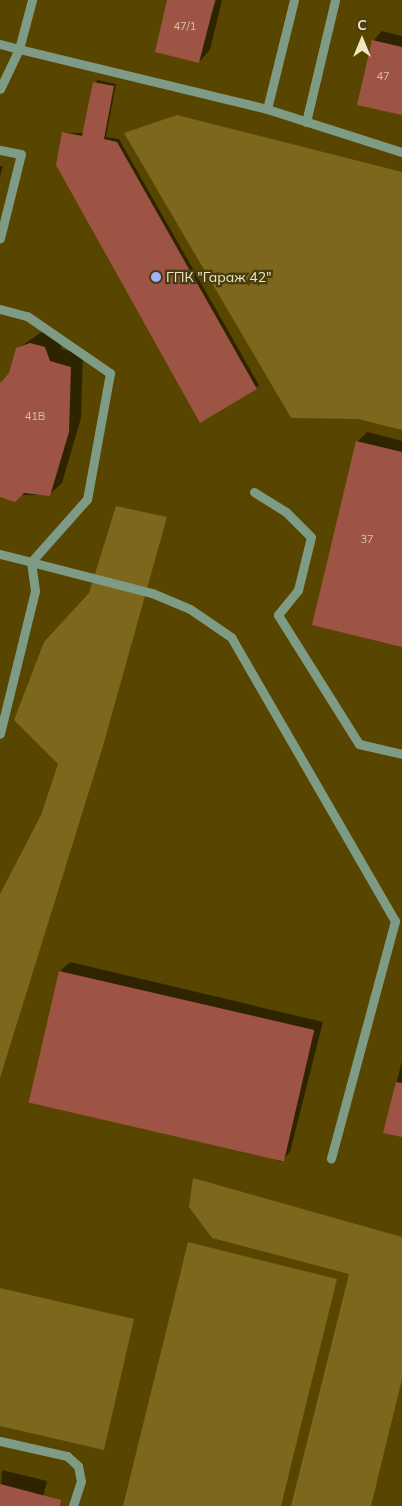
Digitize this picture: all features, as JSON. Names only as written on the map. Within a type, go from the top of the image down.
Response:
[{"type":"lane","points":[[0,89],[19,49],[32,0]]},
{"type":"lane","points":[[267,110],[294,0]]},
{"type":"lane","points":[[306,122],[335,0]]},
{"type":"lane","points":[[0,44],[267,110],[402,152]]},
{"type":"lane","points":[[0,150],[21,154],[0,238]]},
{"type":"lane","points":[[0,309],[27,316],[110,373],[86,498],[31,562]]},
{"type":"lane","points":[[254,492],[286,512],[311,537],[298,590],[278,615],[359,744],[402,754]]},
{"type":"lane","points":[[0,554],[152,593],[190,609],[231,637],[395,920],[331,1159]]},
{"type":"lane","points":[[0,734],[36,591],[31,562]]},
{"type":"lane","points":[[0,1441],[67,1456],[78,1466],[81,1482],[73,1506]]},
{"type":"shaded area","points":[[177,115],[402,172],[402,430],[358,419],[291,418],[124,133]]},
{"type":"shaded area","points":[[116,506],[167,517],[103,746],[0,1078],[0,894],[41,815],[58,764],[14,720],[44,642],[89,593]]},
{"type":"shaded area","points":[[193,1178],[402,1237],[402,1379],[371,1506],[291,1506],[349,1274],[212,1238],[189,1207]]},
{"type":"shaded area","points":[[188,1242],[337,1279],[281,1506],[123,1506]]},
{"type":"shaded area","points":[[0,1288],[134,1319],[104,1450],[0,1426]]},
{"type":"building","points":[[167,0],[215,0],[199,63],[155,52]]},
{"type":"building","points":[[372,40],[402,47],[402,115],[357,105]]},
{"type":"building","name":"ГПК \"Гараж 42\"","points":[[93,82],[114,86],[104,139],[117,142],[257,389],[200,423],[56,165],[62,132],[82,136]]},
{"type":"building","points":[[30,343],[45,347],[50,361],[71,367],[69,432],[50,496],[24,493],[15,502],[0,497],[0,383],[9,373],[16,348]]},
{"type":"building","points":[[356,441],[402,452],[402,647],[312,625]]},
{"type":"building","points":[[59,971],[314,1030],[284,1161],[29,1103]]},
{"type":"building","points":[[396,1082],[402,1083],[402,1137],[383,1133]]},
{"type":"building","points":[[0,1484],[61,1500],[60,1506],[0,1506]]},
{"type":"place","name":"ГПК \"Гараж 42\"","points":[[156,277]]}]
